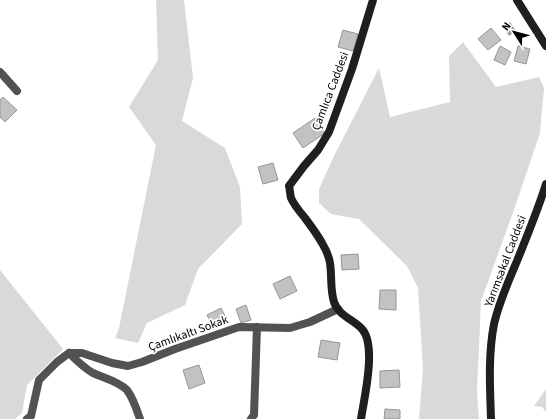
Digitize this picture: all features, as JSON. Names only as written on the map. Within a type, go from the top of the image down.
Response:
[{"type":"street","name":"Çamlıca Caddesi","points":[[338,309],[331,290],[330,261],[323,244],[291,198],[290,186],[304,166],[318,150],[329,132],[352,69],[373,0]]},
{"type":"street","points":[[517,0],[546,46]]},
{"type":"street","points":[[0,72],[17,91]]},
{"type":"street","name":"Yarımsakal Caddesi","points":[[491,419],[490,385],[494,325],[500,301],[546,184]]},
{"type":"street","name":"Çamlıkaltı Sokak","points":[[69,353],[82,353],[112,363],[128,366],[239,327],[290,328],[310,322],[338,309]]},
{"type":"street","points":[[338,309],[365,332],[368,341],[368,382],[361,419]]},
{"type":"street","points":[[251,419],[254,415],[257,327]]},
{"type":"street","points":[[29,418],[39,380],[57,362],[69,353],[92,372],[121,385],[128,391],[140,419]]},
{"type":"shaded area","points":[[156,0],[184,0],[193,78],[182,121],[225,148],[240,187],[242,224],[198,269],[185,305],[147,323],[138,343],[115,338],[119,328],[156,145],[129,107],[158,60]]},
{"type":"shaded area","points":[[510,22],[516,31],[509,36],[503,27]]},
{"type":"shaded area","points":[[463,42],[496,87],[539,77],[544,88],[540,133],[481,301],[477,392],[479,419],[419,419],[423,369],[418,288],[407,266],[359,219],[331,214],[319,203],[319,189],[334,156],[379,68],[390,117],[450,102],[449,56]]},
{"type":"shaded area","points":[[0,270],[63,349],[27,385],[22,413],[15,419],[0,418]]},
{"type":"shaded area","points":[[546,389],[546,412],[542,407],[534,406]]},
{"type":"building","points":[[491,28],[501,40],[488,50],[478,39]]},
{"type":"building","points":[[343,30],[358,34],[353,51],[338,47]]},
{"type":"building","points":[[500,46],[511,52],[505,65],[494,60]]},
{"type":"building","points":[[518,46],[530,49],[526,64],[514,61]]},
{"type":"building","points":[[3,97],[17,110],[5,122],[0,117],[0,100]]},
{"type":"building","points":[[315,118],[325,133],[303,148],[293,133]]},
{"type":"building","points":[[273,163],[278,180],[263,184],[258,167]]},
{"type":"building","points":[[358,254],[359,269],[342,270],[341,255]]},
{"type":"building","points":[[290,276],[297,291],[280,299],[273,284]]},
{"type":"building","points":[[380,290],[396,290],[396,310],[379,309]]},
{"type":"building","points":[[246,305],[251,320],[241,323],[236,309]]},
{"type":"building","points":[[221,308],[227,320],[213,327],[207,315]]},
{"type":"building","points":[[321,340],[340,343],[337,360],[318,357]]},
{"type":"building","points":[[199,365],[205,383],[189,389],[183,370]]},
{"type":"building","points":[[399,370],[400,387],[380,388],[380,371]]},
{"type":"building","points":[[385,409],[400,410],[400,419],[384,419]]}]
